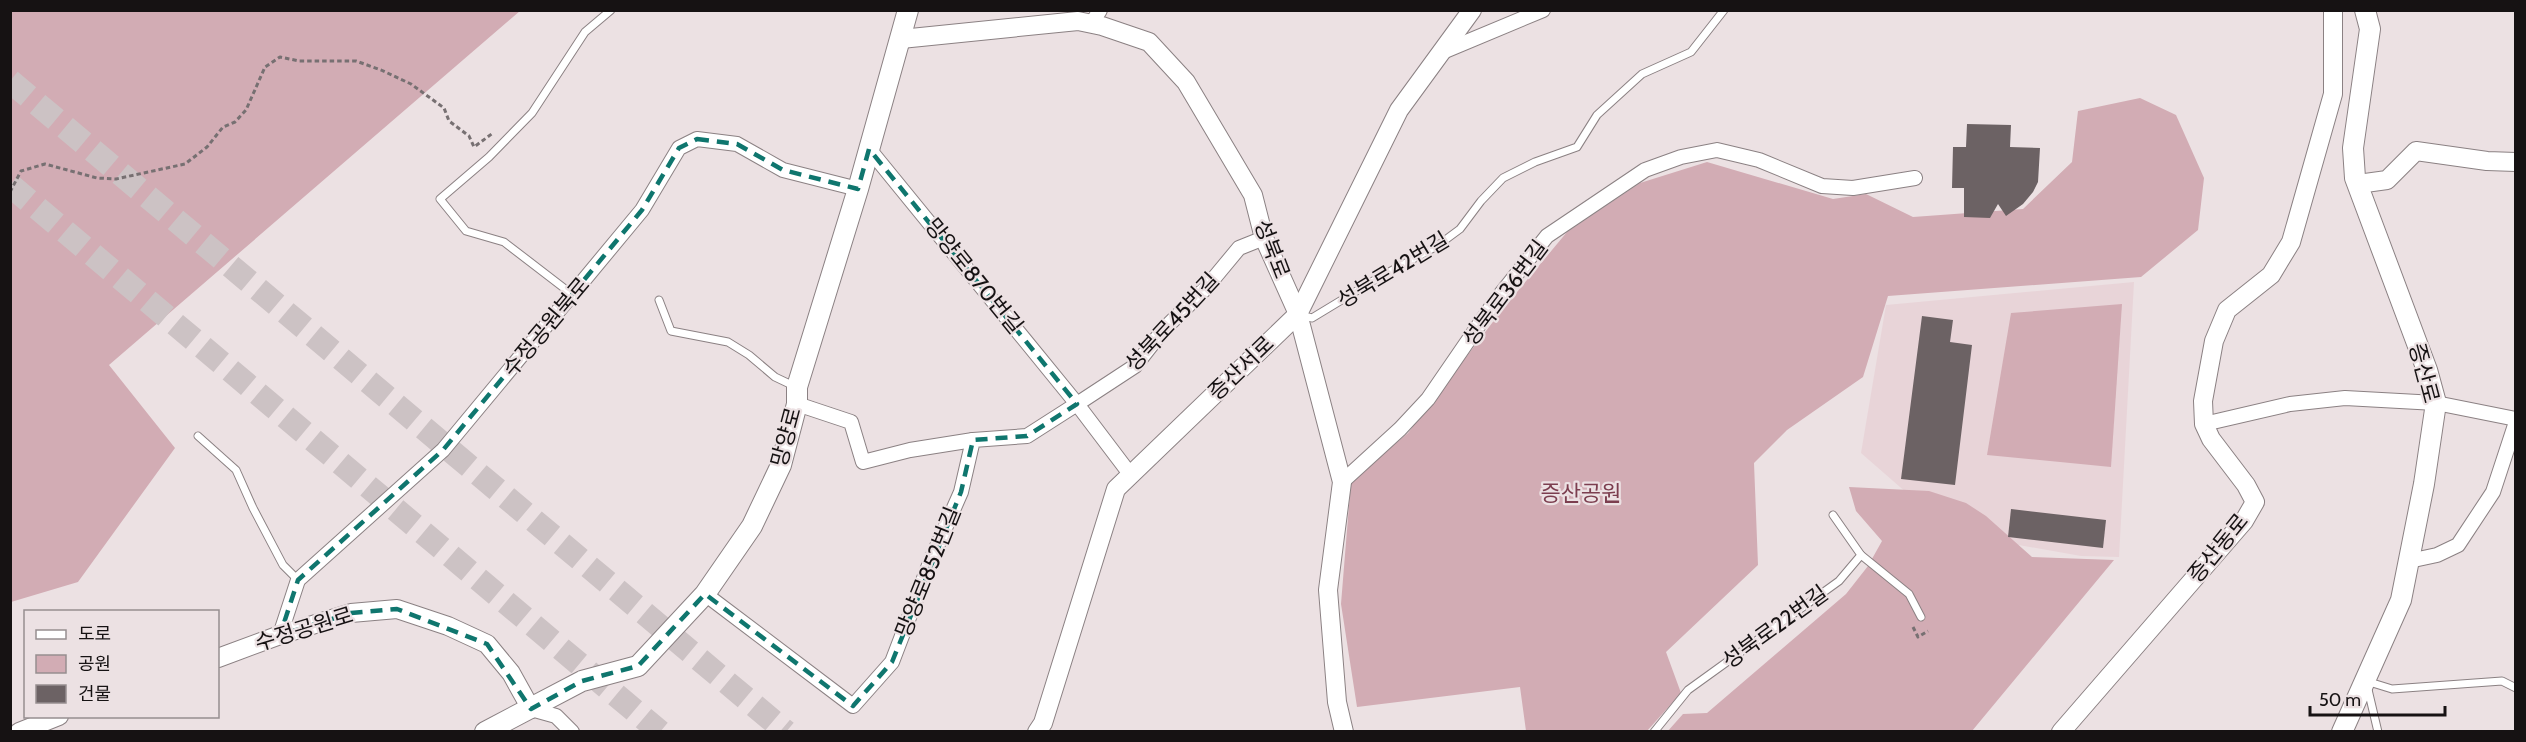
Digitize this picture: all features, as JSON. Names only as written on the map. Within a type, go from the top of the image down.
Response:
[{"type":"main road","name":"망양로","points":[[485,732],[582,681],[638,666],[705,594],[752,526],[781,465],[797,396],[909,10]]},
{"type":"main road","name":"증산로","points":[[2342,732],[2401,600],[2424,484],[2436,403],[2427,370],[2358,184],[2353,148],[2370,29],[2365,10]]},
{"type":"street","name":"증산서로","points":[[1037,732],[1043,723],[1116,489],[1298,314],[1399,110],[1472,10]]},
{"type":"street","points":[[1438,54],[1543,10]]},
{"type":"street","name":"증산동로","points":[[2061,732],[2244,522],[2254,502],[2246,485],[2211,439],[2205,424],[2203,401],[2214,341],[2227,310],[2271,275],[2290,242],[2333,94],[2333,10]]},
{"type":"street","name":"성북로","points":[[901,39],[1078,21],[1096,17],[1149,42],[1186,82],[1253,195],[1264,238],[1298,314],[1342,482],[1328,590],[1337,702],[1344,732]]},
{"type":"street","name":"수정공원북로","points":[[298,580],[443,450],[642,210],[679,148],[697,139],[737,144],[783,170],[858,189]]},
{"type":"street","name":"망양로870번길","points":[[869,149],[1077,404]]},
{"type":"street","name":"성북로36번길","points":[[1342,482],[1400,429],[1428,399],[1496,300],[1547,236],[1645,170],[1681,157],[1718,150],[1759,160],[1822,186],[1853,188],[1915,178]]},
{"type":"street","points":[[2358,184],[2387,180],[2416,151],[2487,161],[2516,162]]},
{"type":"street","name":"성북로45번길","points":[[1077,404],[1135,366],[1164,329],[1205,289],[1239,248],[1264,238]]},
{"type":"street","points":[[797,396],[851,422],[863,462],[910,450],[973,440],[1027,436],[1077,404],[1130,474]]},
{"type":"street","points":[[2205,424],[2290,404],[2345,398],[2436,403],[2516,420],[2493,492],[2458,545],[2436,555],[2409,561]]},
{"type":"street","name":"망양로852번길","points":[[705,594],[853,706],[892,662],[931,560],[961,492],[973,440]]},
{"type":"street","points":[[280,635],[298,580]]},
{"type":"street","name":"수정공원로","points":[[219,658],[280,635],[351,613],[398,609],[448,626],[488,644],[511,673],[531,709]]},
{"type":"street","points":[[531,709],[556,716],[572,732]]},
{"type":"street","points":[[19,732],[56,718]]},
{"type":"lane","points":[[573,295],[504,242],[466,231],[440,199],[489,157],[520,125],[558,76],[585,32],[611,10]]},
{"type":"lane","name":"성북로42번길","points":[[1298,314],[1312,318],[1437,246],[1460,229],[1481,201],[1503,178],[1535,162],[1577,147],[1597,115],[1641,74],[1691,52],[1724,10]]},
{"type":"lane","points":[[659,300],[671,331],[728,342],[749,356],[797,396]]},
{"type":"lane","points":[[198,436],[236,470],[283,565],[298,580]]},
{"type":"lane","points":[[1833,516],[1862,555],[1909,594],[1921,617]]},
{"type":"lane","name":"성북로22번길","points":[[1654,732],[1688,690],[1839,581],[1862,555]]},
{"type":"lane","points":[[2366,681],[2392,689],[2502,681],[2516,688]]},
{"type":"lane","points":[[2366,681],[2378,732]]},
{"type":"path","points":[[10,192],[21,171],[45,164],[97,178],[116,179],[185,164],[207,147],[223,127],[235,122],[246,110],[265,67],[280,57],[299,61],[356,61],[381,70],[411,84],[444,108],[449,121],[469,136],[474,147],[500,128],[520,125]]},
{"type":"highlighted area","points":[[697,139],[737,144],[783,170],[858,189],[869,149],[1077,404],[1027,436],[973,440],[961,492],[892,662],[853,706],[705,594],[638,666],[582,681],[531,709],[487,644],[397,609],[351,613],[280,635],[298,580],[443,450],[642,210],[679,148]]},
{"type":"shaded area","points":[[2134,282],[2119,557],[2081,556],[1996,541],[1916,501],[1861,453],[1886,305]]},
{"type":"green space","points":[[11,10],[520,11],[109,365],[175,448],[78,582],[11,602]]},
{"type":"green space","name":"증산공원","points":[[2140,98],[2176,115],[2204,178],[2198,230],[2141,277],[1888,296],[1863,377],[1787,430],[1754,463],[1758,565],[1666,652],[1681,693],[1647,731],[1526,731],[1520,687],[1357,707],[1341,604],[1351,481],[1408,433],[1502,310],[1567,232],[1640,183],[1707,162],[1833,199],[1866,194],[1913,217],[2023,209],[2072,162],[2078,111]]},
{"type":"green space","points":[[2122,304],[2111,467],[1987,455],[2011,313]]},
{"type":"green space","points":[[1849,487],[1929,491],[1966,503],[1986,516],[2032,557],[2114,560],[1972,731],[1667,732],[1683,714],[1707,713],[1846,594],[1868,566],[1882,541],[1856,511]]},
{"type":"building","points":[[1967,124],[2011,125],[2010,147],[2040,148],[2038,182],[2033,192],[2023,204],[2006,216],[1998,204],[1990,218],[1964,217],[1964,188],[1952,188],[1953,147],[1966,147]]},
{"type":"building","points":[[1922,316],[1953,320],[1950,342],[1972,345],[1955,485],[1901,479]]},
{"type":"building","points":[[2011,509],[2106,520],[2103,548],[2008,537]]},
{"type":"tunnel","points":[[10,81],[786,732]]},
{"type":"tunnel","points":[[10,185],[660,732]]}]
